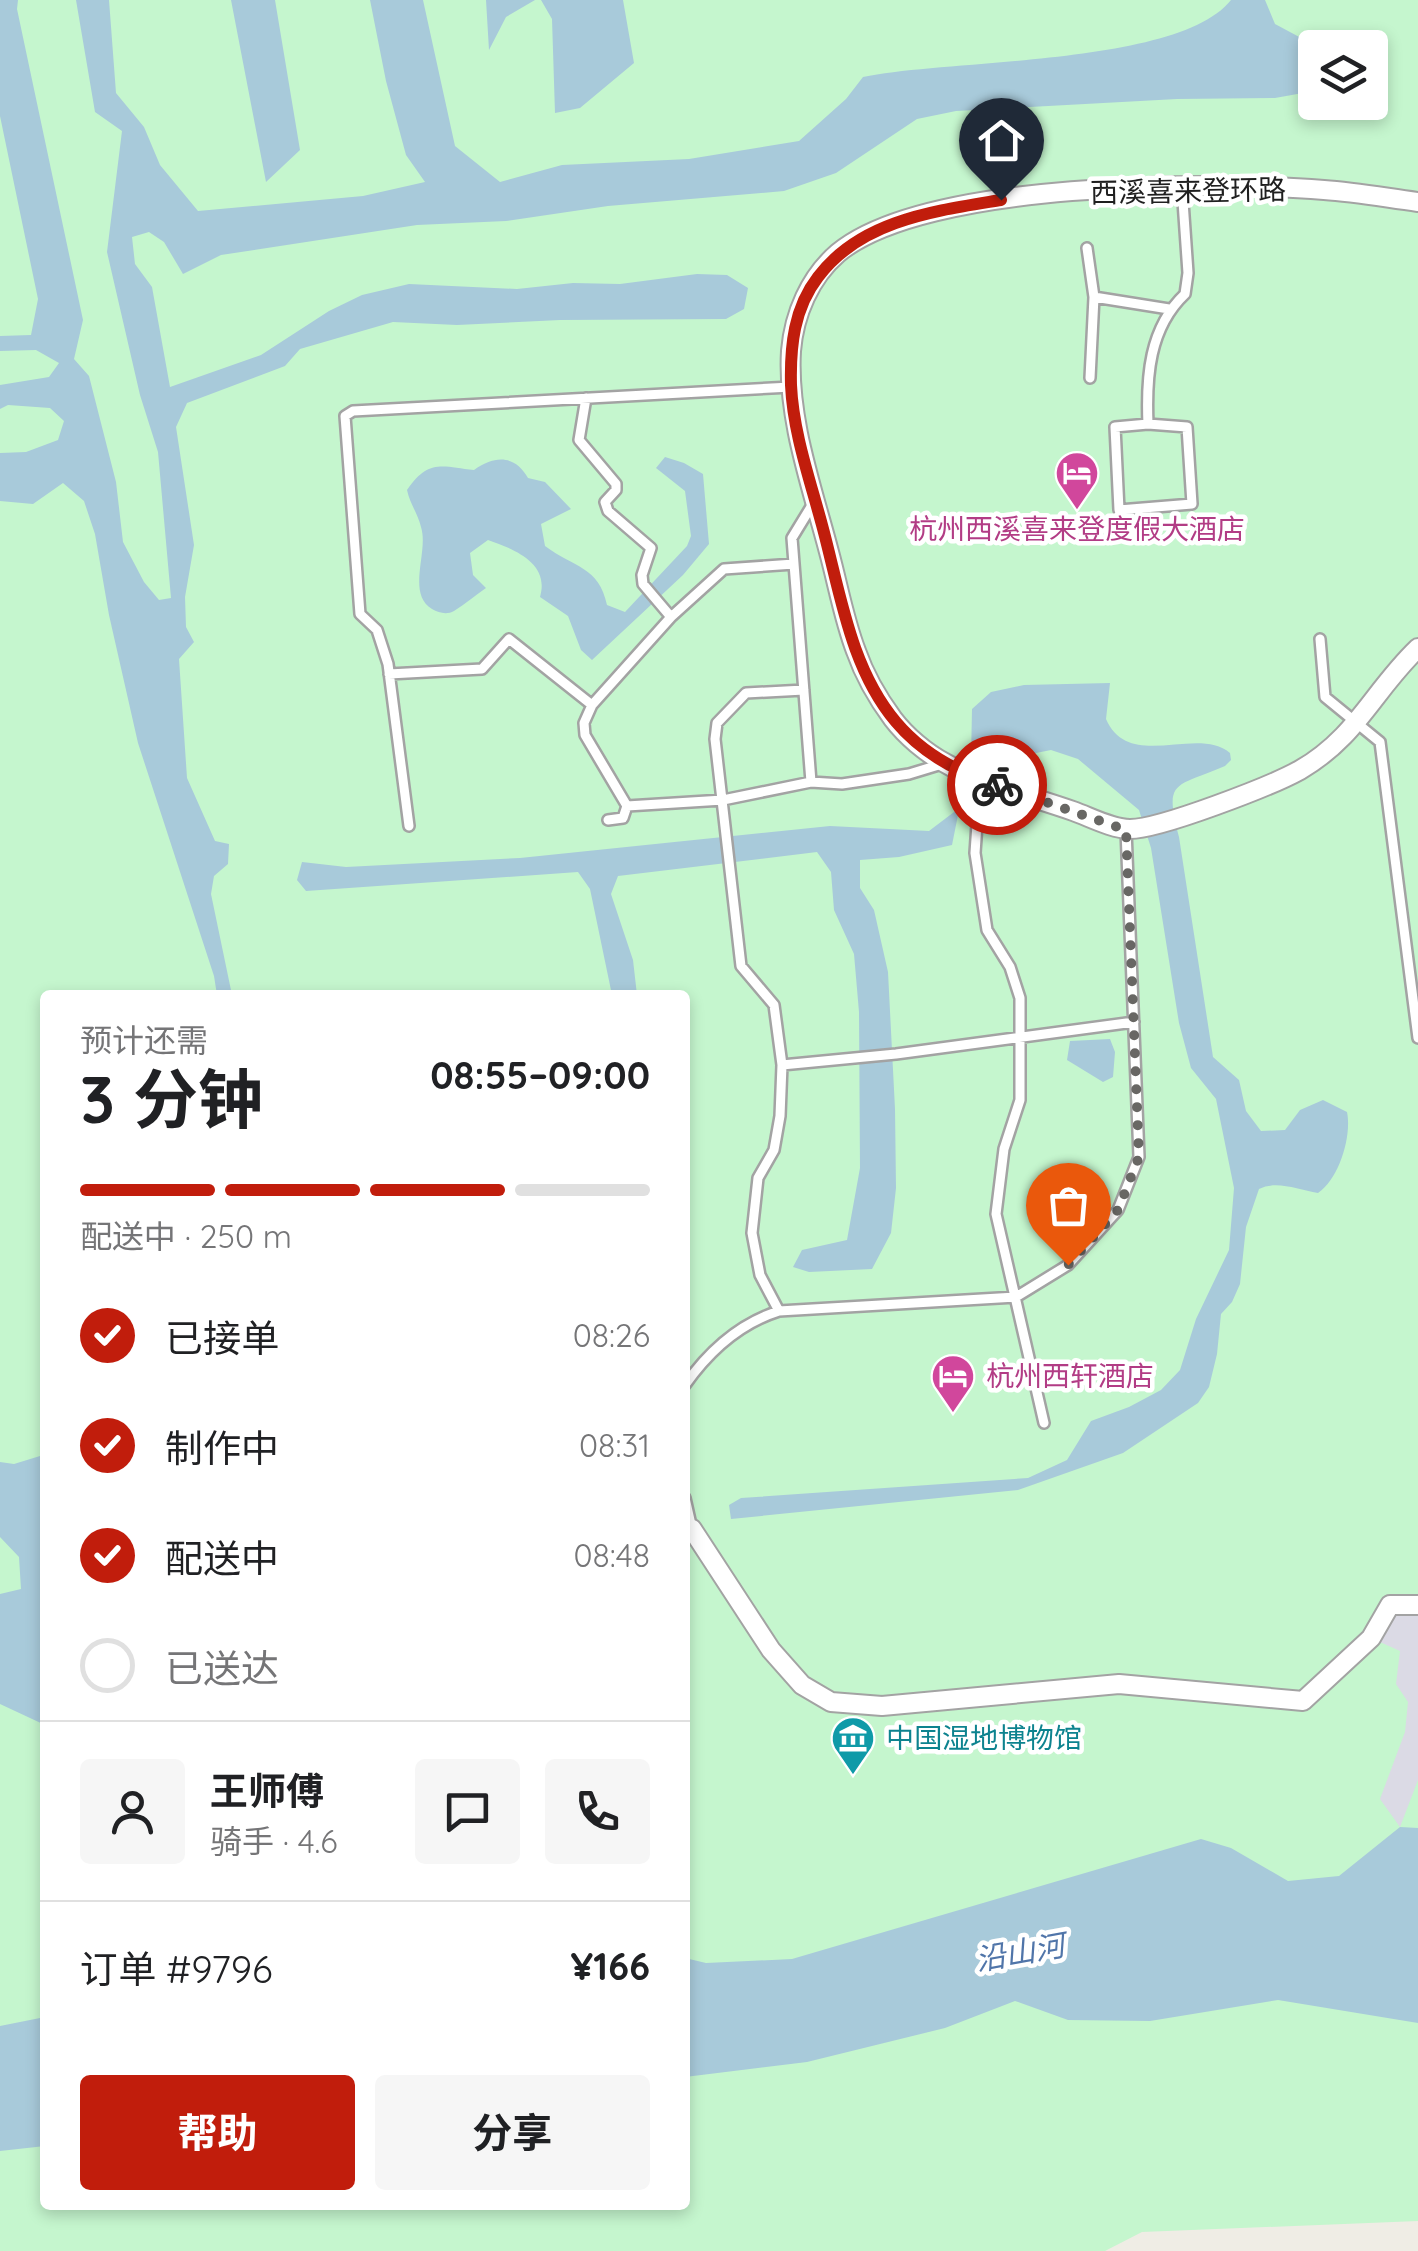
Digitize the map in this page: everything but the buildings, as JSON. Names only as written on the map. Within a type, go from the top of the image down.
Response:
[{"type":"street","name":"西溪喜来登环路","points":[[1132,829],[945,764],[894,721],[856,652],[797,430],[791,387],[799,307],[837,254],[862,238],[893,222],[1001,200],[1182,187],[1327,190],[1418,202]]},
{"type":"street","points":[[1132,829],[1189,813],[1300,770],[1342,741],[1396,670],[1418,648]]},
{"type":"street","points":[[690,1533],[772,1650],[802,1685],[832,1702],[882,1706],[1118,1684],[1303,1701],[1371,1638],[1390,1605],[1418,1605]]},
{"type":"lane","points":[[1148,424],[1150,360],[1160,325],[1169,309],[1186,294],[1182,187]]},
{"type":"lane","points":[[1087,248],[1094,297],[1090,378]]},
{"type":"lane","points":[[1094,297],[1169,309]]},
{"type":"lane","points":[[409,826],[390,674],[376,630],[360,614],[345,416],[352,411],[791,387]]},
{"type":"lane","points":[[586,398],[579,440],[616,484],[616,490],[605,502],[608,511],[651,548],[642,574],[643,584],[672,618]]},
{"type":"lane","points":[[1148,424],[1187,427],[1192,504],[1118,510],[1115,427],[1148,424]]},
{"type":"lane","points":[[811,782],[792,538],[815,500]]},
{"type":"lane","points":[[608,820],[623,818],[627,806],[585,736],[584,724],[592,705],[672,618],[724,569],[794,564]]},
{"type":"lane","points":[[390,674],[482,669],[509,639],[592,705]]},
{"type":"lane","points":[[1320,639],[1325,697],[1380,742],[1418,1038]]},
{"type":"lane","points":[[779,1312],[760,1274],[752,1233],[758,1178],[774,1150],[782,1065],[774,1005],[740,966],[715,739],[717,724],[746,693],[804,690]]},
{"type":"lane","points":[[627,806],[723,800],[811,782],[842,784],[910,774],[945,764]]},
{"type":"lane","points":[[978,824],[975,853],[987,930],[1010,967],[1020,998],[1020,1100],[1004,1149],[996,1214],[1044,1424]]},
{"type":"lane","points":[[690,1378],[704,1357],[729,1337],[759,1318],[779,1312],[1016,1297],[1068,1265],[1118,1210],[1139,1157],[1132,829]]},
{"type":"lane","points":[[782,1065],[1134,1022]]},
{"type":"green space","points":[[0,0],[1418,0],[1418,2221],[1142,2232],[1105,2251],[0,2251]]},
{"type":"shaded area","points":[[1390,1605],[1418,1605],[1418,1780],[1400,1827],[1380,1799],[1405,1732],[1408,1702],[1396,1684],[1400,1651],[1371,1638]]},
{"type":"water","points":[[0,0],[18,0],[83,320],[74,359],[89,376],[116,482],[123,542],[144,582],[159,600],[171,598],[158,452],[140,395],[107,252],[122,131],[95,112],[76,0],[109,0],[116,93],[144,127],[160,165],[198,211],[363,196],[425,182],[406,155],[370,0],[423,0],[455,146],[500,182],[562,165],[689,159],[799,141],[846,99],[863,77],[1114,49],[1204,22],[1231,0],[1265,0],[1275,24],[1298,36],[1298,94],[956,111],[917,119],[836,173],[784,191],[608,206],[506,221],[417,225],[221,255],[183,274],[164,242],[149,232],[132,237],[135,264],[152,287],[170,387],[261,355],[329,311],[362,295],[409,284],[517,289],[573,283],[620,284],[697,274],[727,275],[748,288],[744,309],[726,319],[457,325],[393,322],[300,349],[285,366],[187,403],[176,427],[194,545],[185,597],[186,627],[194,642],[179,659],[187,778],[215,841],[229,844],[228,864],[214,876],[211,894],[231,990],[216,990],[138,743],[95,534],[84,501],[63,483],[33,504],[0,501],[0,453],[26,452],[58,440],[64,421],[50,408],[8,405],[0,409],[0,385],[49,377],[59,363],[36,350],[0,351],[0,336],[31,335],[38,299],[0,116]]},
{"type":"water","points":[[231,0],[275,0],[300,150],[266,182]]},
{"type":"water","points":[[486,0],[535,0],[506,17],[489,50]]},
{"type":"water","points":[[541,0],[623,0],[634,63],[580,108],[555,113],[552,19]]},
{"type":"water","points":[[665,457],[703,474],[709,544],[683,575],[592,660],[581,650],[568,616],[540,597],[542,585],[535,566],[519,553],[488,540],[470,553],[473,575],[486,588],[449,613],[424,602],[419,583],[423,537],[407,490],[429,469],[444,466],[474,470],[504,460],[517,465],[528,478],[545,482],[571,509],[541,524],[545,546],[592,575],[607,605],[625,612],[687,546],[691,536],[685,491],[656,468]]},
{"type":"water","points":[[1110,683],[1106,719],[1117,735],[1130,743],[1200,743],[1230,753],[1231,760],[1225,766],[1177,788],[1173,805],[1213,1057],[1239,1080],[1246,1111],[1261,1131],[1285,1130],[1300,1110],[1323,1100],[1347,1112],[1348,1133],[1338,1168],[1318,1193],[1280,1186],[1259,1189],[1246,1227],[1240,1284],[1221,1314],[1209,1387],[1198,1403],[1123,1453],[1018,1490],[731,1519],[729,1505],[741,1498],[1028,1478],[1067,1460],[1091,1421],[1161,1390],[1180,1370],[1196,1319],[1229,1250],[1234,1188],[1216,1099],[1191,1068],[1179,1023],[1151,848],[1139,810],[1078,759],[1051,750],[1021,756],[1015,762],[1006,803],[1008,830],[1004,832],[959,810],[952,845],[899,857],[860,860],[860,888],[874,910],[888,972],[895,1109],[896,1188],[891,1233],[872,1269],[809,1272],[793,1267],[802,1250],[847,1240],[860,1168],[859,1012],[854,954],[834,910],[831,872],[817,852],[618,876],[611,894],[633,960],[636,990],[611,990],[590,889],[578,872],[306,891],[297,880],[302,862],[346,867],[520,858],[830,826],[929,831],[958,809],[965,793],[971,759],[972,709],[991,692],[1024,685]]},
{"type":"water","points":[[1110,1039],[1115,1052],[1113,1077],[1103,1082],[1067,1060],[1070,1041]]},
{"type":"water","points":[[40,1456],[40,1723],[0,1704],[0,1594],[21,1589],[19,1557],[0,1537],[0,1462],[14,1464]]},
{"type":"water","name":"沿山河","points":[[1400,1827],[1418,1828],[1418,2023],[1278,2000],[1150,2021],[1068,2020],[1015,2001],[945,2028],[807,2062],[690,2076],[690,1959],[706,1963],[792,1959],[1201,1839],[1231,1848],[1288,1881],[1339,1876]]},
{"type":"water","points":[[40,2018],[40,2147],[0,2151],[0,2026]]},
{"type":"way so far","points":[[997,785],[1126,830],[1139,1157],[1118,1210],[1068,1265]]},
{"type":"place","name":"杭州西溪喜来登度假大酒店","points":[[1077,511]]},
{"type":"place","name":"杭州西轩酒店","points":[[953,1414]]},
{"type":"place","name":"中国湿地博物馆","points":[[853,1776]]},
{"type":"route","points":[[997,785],[945,764],[914,741],[894,721],[856,652],[797,430],[791,387],[799,307],[837,254],[893,222],[1001,200]]}]
